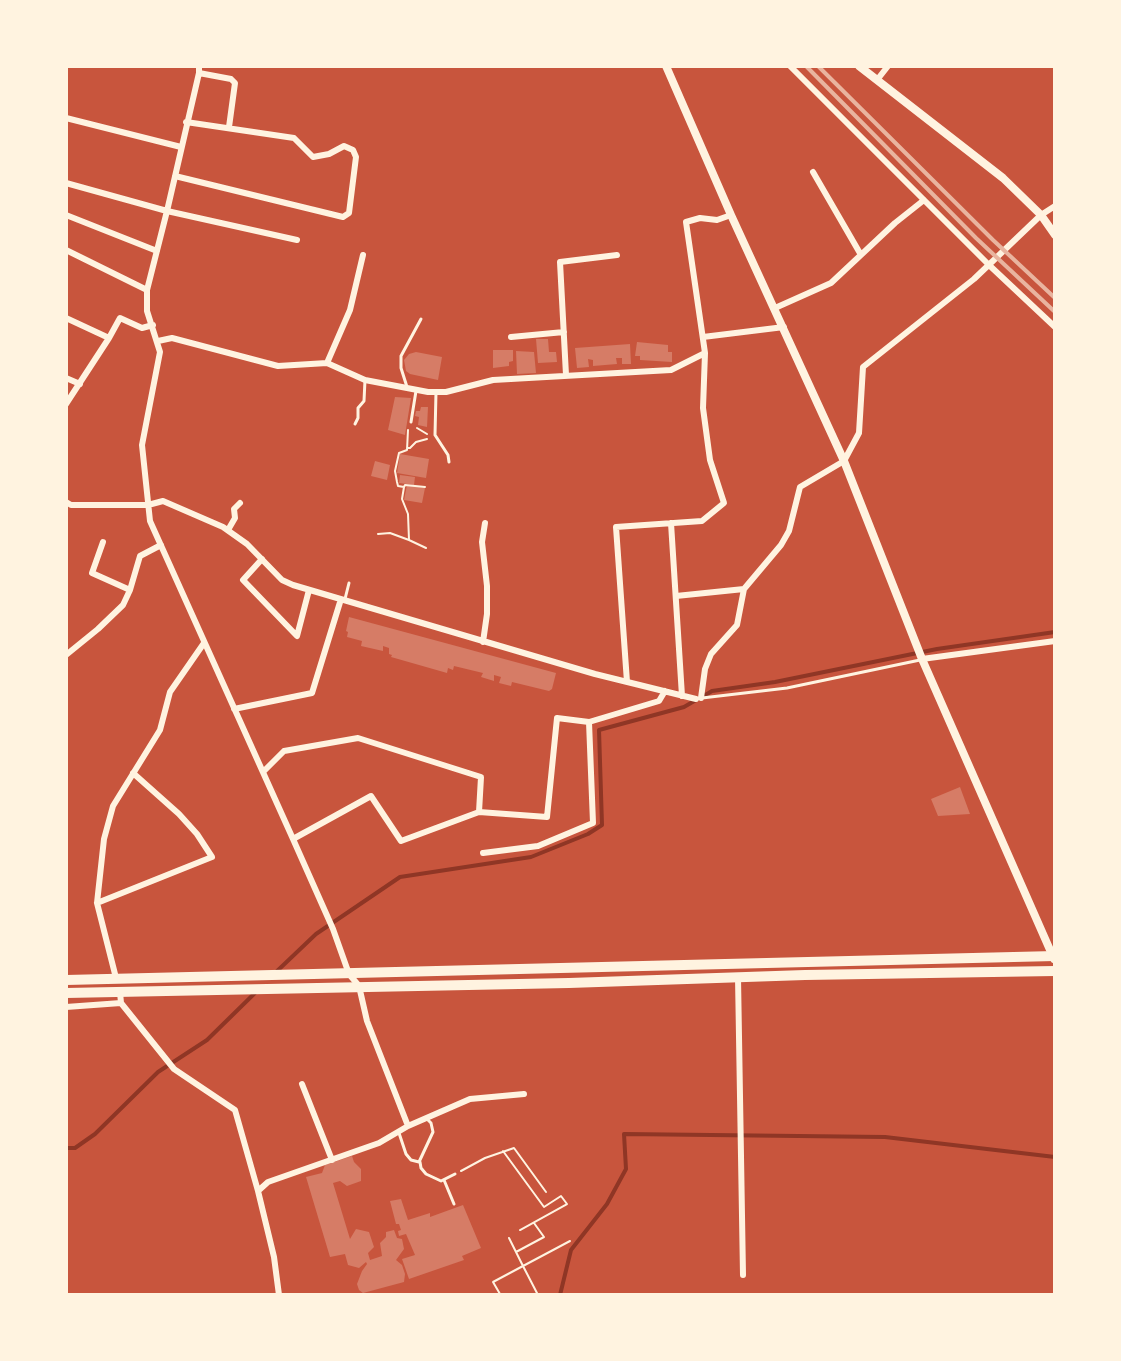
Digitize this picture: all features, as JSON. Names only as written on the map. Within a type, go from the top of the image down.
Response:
[{"type":"highway","points":[[66,980],[1054,958]]},
{"type":"highway","points":[[66,993],[121,998],[359,986],[1055,971]]},
{"type":"street","points":[[666,66],[731,215],[844,461],[922,659],[1054,958]]},
{"type":"street","points":[[790,66],[989,265],[1055,327]]},
{"type":"street","points":[[859,66],[1003,178],[1041,215],[1055,235]]},
{"type":"street","points":[[878,80],[888,66]]},
{"type":"street","points":[[229,127],[235,83],[231,79],[199,70],[147,290],[147,310],[160,352],[142,445],[150,521],[294,839],[333,928],[349,974],[359,986],[367,1021],[408,1126]]},
{"type":"street","points":[[66,118],[181,147]]},
{"type":"street","points":[[175,176],[344,217],[349,213],[356,157],[353,150],[344,146],[329,154],[313,157],[294,138],[186,122]]},
{"type":"street","points":[[813,172],[861,255]]},
{"type":"street","points":[[66,183],[167,212],[297,240]]},
{"type":"street","points":[[775,308],[831,283],[895,223],[924,200]]},
{"type":"street","points":[[66,502],[71,505],[148,505],[163,501],[228,530],[248,544],[282,579],[309,590],[483,642],[664,692],[699,699],[705,669],[711,654],[737,625],[744,589],[781,545],[789,531],[800,487],[844,461],[859,433],[863,367],[974,279],[1041,215],[1055,206]]},
{"type":"street","points":[[66,215],[157,251]]},
{"type":"street","points":[[627,682],[616,527],[702,520],[723,503],[710,460],[703,408],[705,353],[686,222],[700,218],[717,220],[731,215]]},
{"type":"street","points":[[66,250],[147,290]]},
{"type":"street","points":[[327,363],[350,310],[363,255]]},
{"type":"street","points":[[566,375],[560,262],[617,255]]},
{"type":"street","points":[[66,318],[109,338]]},
{"type":"street","points":[[66,404],[120,318],[142,328],[153,325]]},
{"type":"street","points":[[703,337],[784,327]]},
{"type":"street","points":[[511,337],[564,332]]},
{"type":"street","points":[[158,341],[172,338],[278,366],[327,363],[365,380],[416,391],[436,392],[446,392],[493,380],[671,370],[705,353]]},
{"type":"street","points":[[66,378],[80,384]]},
{"type":"street","points":[[228,530],[235,518],[234,509],[240,503]]},
{"type":"street","points":[[483,642],[487,614],[487,586],[482,542],[485,523]]},
{"type":"street","points":[[670,523],[682,696]]},
{"type":"street","points":[[103,542],[92,573],[130,590]]},
{"type":"street","points":[[66,655],[123,605],[140,556],[161,545]]},
{"type":"street","points":[[262,559],[243,580],[297,636],[309,590]]},
{"type":"street","points":[[676,596],[744,589]]},
{"type":"street","points":[[234,709],[312,693],[343,600]]},
{"type":"street","points":[[922,659],[1055,641]]},
{"type":"street","points":[[116,978],[96,903],[104,839],[113,806],[160,730],[170,693],[204,643]]},
{"type":"street","points":[[294,839],[371,796],[401,842],[479,812],[547,817],[557,718],[589,722],[659,701],[664,692]]},
{"type":"street","points":[[483,853],[538,846],[593,823],[589,722]]},
{"type":"street","points":[[263,772],[284,751],[358,738],[481,777],[479,812]]},
{"type":"street","points":[[96,903],[212,857],[197,834],[179,814],[133,773]]},
{"type":"street","points":[[738,977],[743,1275]]},
{"type":"street","points":[[66,1007],[121,998],[174,1069],[235,1110],[274,1257],[279,1295]]},
{"type":"street","points":[[302,1084],[332,1160]]},
{"type":"street","points":[[258,1191],[268,1182],[379,1143],[408,1126],[470,1099],[524,1094]]},
{"type":"lane","points":[[407,388],[401,368],[401,356],[422,319]]},
{"type":"lane","points":[[355,424],[358,418],[358,408],[364,401],[365,380]]},
{"type":"lane","points":[[411,422],[416,391]]},
{"type":"lane","points":[[436,392],[435,435],[448,455],[449,462]]},
{"type":"lane","points":[[343,600],[349,583]]},
{"type":"lane","points":[[699,699],[787,688],[922,659]]},
{"type":"lane","points":[[426,1118],[431,1123],[433,1132],[421,1160],[421,1168],[426,1174],[444,1180],[455,1174]]},
{"type":"lane","points":[[398,1132],[409,1158],[416,1162],[421,1160]]},
{"type":"lane","points":[[444,1180],[454,1204]]},
{"type":"path","points":[[407,448],[408,428],[411,422]]},
{"type":"path","points":[[408,428],[422,430],[429,436],[424,441],[416,442],[411,448],[399,453],[395,471],[398,486],[424,487]]},
{"type":"path","points":[[404,487],[402,499],[408,514],[410,540]]},
{"type":"path","points":[[378,534],[390,533],[426,548]]},
{"type":"path","points":[[455,1174],[485,1158],[514,1148],[546,1192]]},
{"type":"path","points":[[503,1151],[544,1207],[561,1196],[567,1204],[520,1230]]},
{"type":"path","points":[[516,1252],[544,1237],[534,1222]]},
{"type":"path","points":[[509,1238],[538,1295]]},
{"type":"path","points":[[500,1294],[494,1282],[570,1241]]},
{"type":"building","points":[[536,339],[548,339],[549,352],[556,352],[557,362],[538,363]]},
{"type":"building","points":[[637,342],[668,345],[668,352],[672,352],[672,362],[640,360],[640,356],[635,356]]},
{"type":"building","points":[[630,344],[631,364],[622,364],[622,358],[616,358],[617,364],[593,366],[593,360],[588,359],[589,367],[577,368],[575,348]]},
{"type":"building","points":[[493,350],[513,350],[513,361],[509,362],[509,366],[493,368]]},
{"type":"building","points":[[516,351],[534,352],[536,373],[517,374]]},
{"type":"building","points":[[416,352],[442,357],[438,380],[410,374],[406,371],[404,360],[409,354]]},
{"type":"building","points":[[395,397],[411,398],[405,435],[388,430]]},
{"type":"building","points":[[421,407],[428,407],[427,427],[418,425],[419,417],[415,416],[416,411],[420,411]]},
{"type":"building","points":[[400,454],[429,459],[426,478],[397,473]]},
{"type":"building","points":[[375,461],[390,465],[387,480],[371,476]]},
{"type":"building","points":[[400,475],[415,477],[414,485],[399,483]]},
{"type":"building","points":[[407,485],[425,488],[422,503],[404,500]]},
{"type":"building","points":[[349,617],[556,673],[552,689],[549,691],[512,682],[511,686],[499,683],[501,677],[494,675],[494,681],[481,677],[483,673],[454,666],[453,670],[448,668],[447,673],[391,657],[389,648],[383,646],[383,651],[361,646],[362,641],[347,637]]},
{"type":"building","points":[[960,787],[970,814],[938,816],[931,799]]},
{"type":"building","points":[[352,1156],[361,1169],[361,1181],[347,1186],[340,1181],[333,1183],[350,1239],[356,1229],[369,1232],[374,1247],[368,1253],[370,1260],[382,1256],[380,1243],[386,1237],[386,1232],[394,1230],[397,1238],[402,1239],[404,1249],[396,1260],[402,1265],[405,1274],[404,1282],[363,1293],[357,1284],[367,1264],[366,1262],[359,1268],[348,1265],[345,1254],[330,1257],[306,1177],[322,1173],[325,1165]]},
{"type":"building","points":[[401,1199],[408,1220],[430,1213],[430,1217],[463,1205],[481,1248],[462,1256],[464,1260],[409,1279],[402,1259],[415,1255],[406,1234],[399,1236],[398,1231],[401,1230],[399,1224],[396,1224],[390,1201]]},
{"type":"waterway","points":[[702,697],[712,691],[775,682],[937,649],[1055,632]]},
{"type":"waterway","points":[[275,973],[316,934],[400,877],[531,857],[588,834],[602,825],[599,730],[684,707],[696,700]]},
{"type":"waterway","points":[[66,1148],[75,1148],[95,1134],[158,1072],[207,1040],[257,991]]},
{"type":"waterway","points":[[560,1295],[571,1250],[607,1204],[626,1169],[624,1134],[885,1137],[1055,1157]]},
{"type":"railway","points":[[806,66],[976,238],[1055,312]]},
{"type":"railway","points":[[818,66],[993,240],[1055,298]]}]
